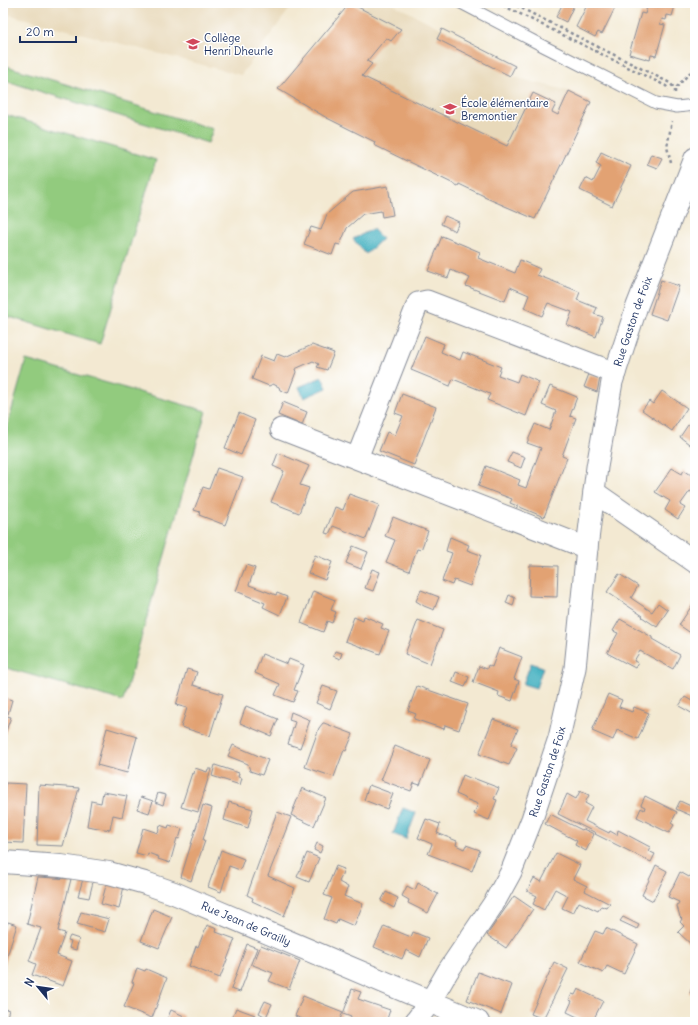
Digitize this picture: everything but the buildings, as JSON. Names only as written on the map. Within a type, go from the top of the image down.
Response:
[{"type":"street","name":"Rue Gaston de Foix","points":[[415,1022],[430,1002],[448,971],[494,903],[511,872],[532,819],[560,738],[575,668],[598,459],[612,382],[637,306],[695,158]]},
{"type":"street","points":[[357,458],[418,303],[427,301],[615,372]]},
{"type":"street","points":[[281,429],[587,548]]},
{"type":"street","points":[[594,492],[695,562]]},
{"type":"street","name":"Rue Jean de Grailly","points":[[3,862],[61,866],[109,873],[145,883],[174,893],[478,1022]]},
{"type":"lane","points":[[461,3],[544,47],[656,103],[677,107],[695,104]]},
{"type":"path","points":[[498,3],[666,86],[670,90],[677,107]]},
{"type":"path","points":[[511,3],[670,83],[675,89]]},
{"type":"shaded area","name":"Collège Henri Dheurle","points":[[3,3],[294,3],[241,75],[3,13]]},
{"type":"shaded area","name":"École élémentaire Bremontier","points":[[350,3],[391,3],[515,66],[510,76],[569,91],[591,102],[535,219],[484,197],[459,184],[458,186],[374,145],[375,141],[327,118],[278,89]]},
{"type":"green space","points":[[3,65],[213,129],[208,143],[3,80]]},
{"type":"green space","points":[[3,114],[156,160],[100,344],[3,315]]},
{"type":"green space","points":[[26,360],[206,411],[123,701],[3,667],[3,441]]},
{"type":"water","points":[[373,229],[382,239],[366,254],[353,239]]},
{"type":"water","points":[[322,377],[327,388],[304,398],[299,387]]},
{"type":"water","points":[[531,663],[543,667],[536,688],[523,684]]},
{"type":"water","points":[[403,808],[416,813],[406,839],[393,834]]},
{"type":"place","name":"Collège Henri Dheurle","points":[[193,44]]},
{"type":"place","name":"École élémentaire Bremontier","points":[[450,109]]}]
